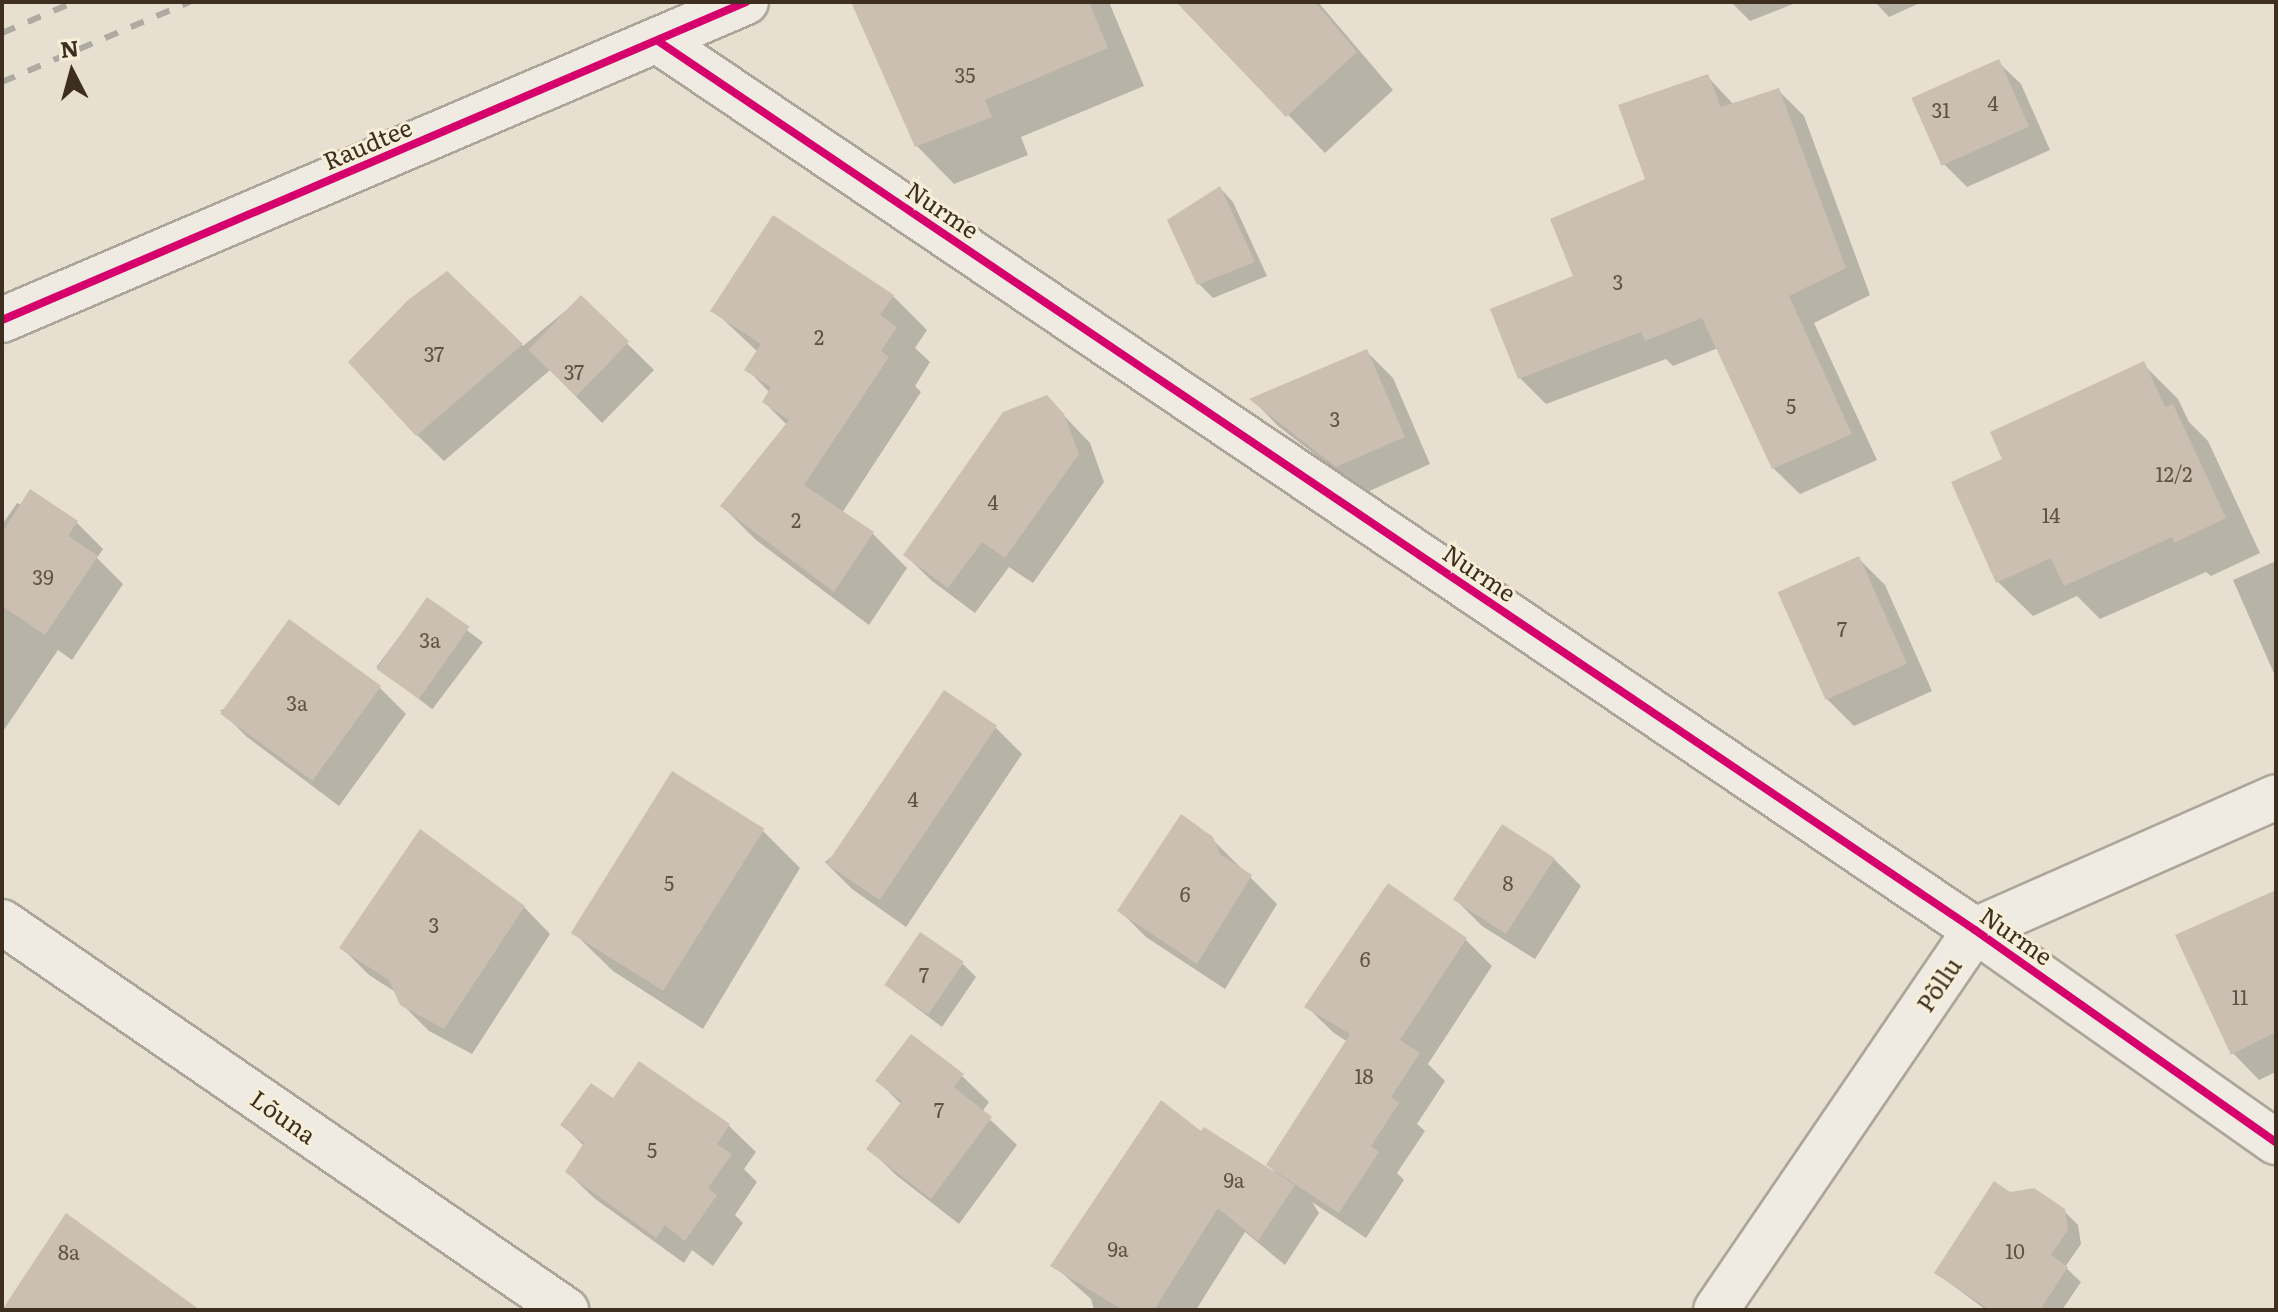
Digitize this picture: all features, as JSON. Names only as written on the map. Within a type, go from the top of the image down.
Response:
[{"type":"street","name":"Raudtee","points":[[2,320],[746,2]]},
{"type":"street","name":"Nurme","points":[[658,41],[1975,930],[2276,1142]]},
{"type":"street","points":[[1975,930],[2276,797]]},
{"type":"street","name":"Lõuna","points":[[2,922],[566,1310]]},
{"type":"street","name":"Põllu","points":[[1716,1310],[1975,930]]},
{"type":"building","points":[[851,2],[1089,2],[1108,48],[985,100],[992,117],[915,147]]},
{"type":"building","points":[[1176,2],[1315,2],[1357,52],[1286,117]]},
{"type":"building","points":[[1999,59],[2029,127],[1941,166],[1911,98]]},
{"type":"building","points":[[1708,74],[1721,107],[1779,88],[1846,268],[1789,296],[1852,434],[1772,469],[1702,318],[1645,341],[1641,332],[1518,379],[1490,309],[1573,276],[1550,219],[1645,179],[1618,105]]},
{"type":"building","points":[[1220,186],[1255,262],[1197,285],[1167,220]]},
{"type":"building","points":[[773,215],[894,295],[880,315],[897,327],[881,351],[889,357],[804,485],[874,532],[834,592],[720,506],[789,420],[762,402],[771,387],[744,370],[761,344],[710,311]]},
{"type":"building","points":[[447,271],[523,344],[416,436],[348,362],[408,300]]},
{"type":"building","points":[[581,295],[629,342],[576,396],[528,350]]},
{"type":"building","points":[[1367,349],[1405,437],[1336,467],[1249,399]]},
{"type":"building","points":[[2144,361],[2165,407],[2173,404],[2226,518],[2174,543],[2172,537],[2064,586],[2051,558],[1996,583],[1951,482],[2002,459],[1990,432]]},
{"type":"building","points":[[1047,395],[1064,414],[1079,454],[1005,558],[982,542],[948,588],[903,555],[1003,412]]},
{"type":"building","points":[[30,489],[78,521],[68,536],[98,556],[45,635],[2,606],[2,533]]},
{"type":"building","points":[[1859,556],[1907,664],[1826,700],[1778,592]]},
{"type":"building","points":[[427,597],[470,627],[419,699],[377,669]]},
{"type":"building","points":[[289,619],[381,686],[312,781],[220,714]]},
{"type":"building","points":[[944,690],[997,726],[880,900],[827,864]]},
{"type":"building","points":[[672,771],[764,829],[663,991],[571,933]]},
{"type":"building","points":[[1181,814],[1213,837],[1220,854],[1252,875],[1197,964],[1117,911]]},
{"type":"building","points":[[1502,824],[1555,858],[1506,934],[1453,899]]},
{"type":"building","points":[[420,829],[525,906],[444,1029],[400,1005],[389,980],[339,948]]},
{"type":"building","points":[[1388,883],[1467,938],[1400,1040],[1420,1053],[1391,1097],[1399,1103],[1371,1146],[1379,1152],[1339,1213],[1266,1165],[1350,1034],[1304,1007]]},
{"type":"building","points":[[2276,890],[2276,1032],[2231,1055],[2175,935]]},
{"type":"building","points":[[920,932],[964,962],[928,1015],[884,985]]},
{"type":"building","points":[[911,1034],[964,1074],[954,1087],[992,1117],[931,1199],[866,1149],[902,1101],[875,1081]]},
{"type":"building","points":[[639,1061],[730,1124],[717,1144],[732,1154],[708,1188],[717,1195],[685,1241],[665,1225],[656,1238],[565,1172],[584,1143],[560,1125],[591,1083],[613,1098]]},
{"type":"building","points":[[1161,1100],[1201,1131],[1204,1127],[1295,1185],[1258,1241],[1218,1208],[1154,1310],[1123,1310],[1050,1266]]},
{"type":"building","points":[[1994,1181],[2010,1192],[2034,1188],[2065,1209],[2068,1230],[2051,1255],[2068,1267],[2040,1310],[1990,1310],[1934,1273]]},
{"type":"building","points":[[66,1213],[200,1310],[2,1310]]},
{"type":"railway","points":[[2,33],[74,2]]},
{"type":"railway","points":[[2,82],[190,2]]},
{"type":"cycle path","points":[[2,320],[746,2]]},
{"type":"cycle path","points":[[658,41],[1975,930],[2276,1142]]}]
